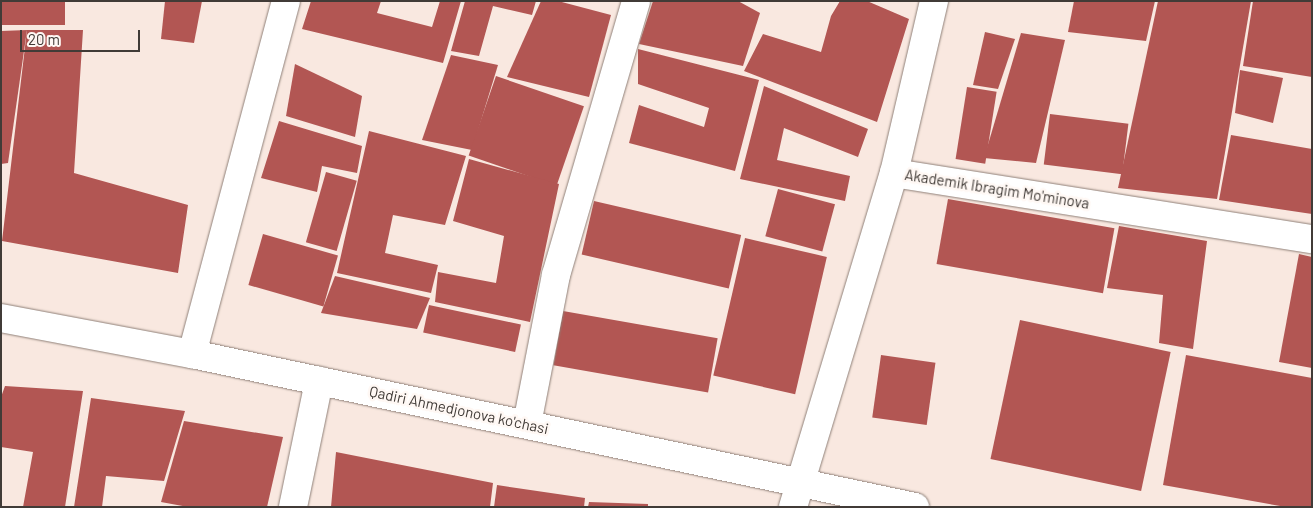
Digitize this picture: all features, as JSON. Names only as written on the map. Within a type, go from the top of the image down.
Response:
[{"type":"street","points":[[192,354],[286,1]]},
{"type":"street","points":[[527,424],[556,275],[636,1]]},
{"type":"street","points":[[894,173],[934,1]]},
{"type":"street","name":"Akademik Ibragim Mo'minova","points":[[797,493],[894,173],[1312,240]]},
{"type":"street","name":"Qadiri Ahmedjonova ko'chasi","points":[[1,318],[192,354],[527,424],[797,493],[915,507]]},
{"type":"street","points":[[293,507],[319,381]]},
{"type":"building","points":[[1,1],[65,1],[65,25],[1,25]]},
{"type":"building","points":[[165,1],[202,1],[194,43],[161,39]]},
{"type":"building","points":[[311,1],[381,1],[377,13],[432,27],[440,1],[461,1],[443,63],[302,29]]},
{"type":"building","points":[[465,1],[536,1],[532,15],[493,6],[479,56],[451,51]]},
{"type":"building","points":[[541,1],[558,1],[611,15],[589,97],[507,77]]},
{"type":"building","points":[[653,1],[738,1],[760,13],[743,66],[639,44]]},
{"type":"building","points":[[840,1],[867,1],[909,19],[877,122],[744,71],[763,34],[821,52],[831,16]]},
{"type":"building","points":[[1074,1],[1155,1],[1146,41],[1068,32]]},
{"type":"building","points":[[1158,1],[1251,1],[1217,199],[1118,188]]},
{"type":"building","points":[[1253,1],[1312,1],[1312,77],[1243,66]]},
{"type":"building","points":[[27,30],[8,163],[1,164],[1,31]]},
{"type":"building","points":[[27,30],[83,30],[74,173],[188,205],[178,273],[2,241]]},
{"type":"building","points":[[985,32],[1015,39],[998,89],[973,85]]},
{"type":"building","points":[[1021,33],[1065,40],[1036,163],[984,158]]},
{"type":"building","points":[[638,49],[759,80],[735,171],[629,143],[639,105],[704,127],[709,108],[638,84]]},
{"type":"building","points":[[451,55],[498,65],[472,150],[422,140]]},
{"type":"building","points":[[295,64],[362,96],[355,137],[286,116]]},
{"type":"building","points":[[1240,70],[1283,78],[1273,123],[1235,113]]},
{"type":"building","points":[[496,76],[584,106],[557,186],[469,155]]},
{"type":"building","points":[[764,86],[868,129],[858,157],[784,128],[777,160],[850,176],[845,201],[740,179]]},
{"type":"building","points":[[967,87],[997,92],[985,164],[956,159]]},
{"type":"building","points":[[1050,114],[1128,124],[1122,174],[1044,165]]},
{"type":"building","points":[[279,121],[362,146],[357,173],[322,166],[317,192],[261,178]]},
{"type":"building","points":[[369,131],[466,156],[445,225],[393,215],[385,253],[438,265],[431,293],[337,273]]},
{"type":"building","points":[[1231,135],[1312,149],[1312,214],[1219,200]]},
{"type":"building","points":[[469,159],[559,184],[530,322],[435,302],[438,272],[496,283],[504,236],[453,221]]},
{"type":"building","points":[[326,172],[357,181],[337,251],[306,242]]},
{"type":"building","points":[[778,189],[835,204],[822,252],[765,236]]},
{"type":"building","points":[[948,199],[1114,228],[1103,293],[937,264]]},
{"type":"building","points":[[594,201],[741,235],[729,289],[582,255]]},
{"type":"building","points":[[1119,226],[1207,241],[1193,349],[1159,343],[1163,295],[1107,288]]},
{"type":"building","points":[[263,234],[338,255],[323,306],[248,285]]},
{"type":"building","points":[[745,238],[827,257],[795,394],[713,375]]},
{"type":"building","points":[[1299,254],[1312,257],[1312,368],[1279,362]]},
{"type":"building","points":[[335,276],[430,298],[417,329],[321,313]]},
{"type":"building","points":[[429,305],[521,325],[515,352],[423,332]]},
{"type":"building","points":[[563,311],[718,338],[708,392],[553,365]]},
{"type":"building","points":[[1020,320],[1171,352],[1141,491],[990,459]]},
{"type":"building","points":[[881,355],[935,363],[927,425],[872,417]]},
{"type":"building","points":[[1186,355],[1312,378],[1312,507],[1286,507],[1163,485]]},
{"type":"building","points":[[5,386],[83,391],[65,507],[23,507],[33,452],[1,447],[1,397]]},
{"type":"building","points":[[91,398],[185,411],[164,481],[106,476],[102,507],[74,507]]},
{"type":"building","points":[[184,421],[283,437],[267,507],[188,507],[161,502]]},
{"type":"building","points":[[336,452],[493,483],[490,507],[331,507]]},
{"type":"building","points":[[497,485],[585,498],[584,507],[494,507]]},
{"type":"building","points":[[589,502],[648,504],[648,507],[588,507]]}]
